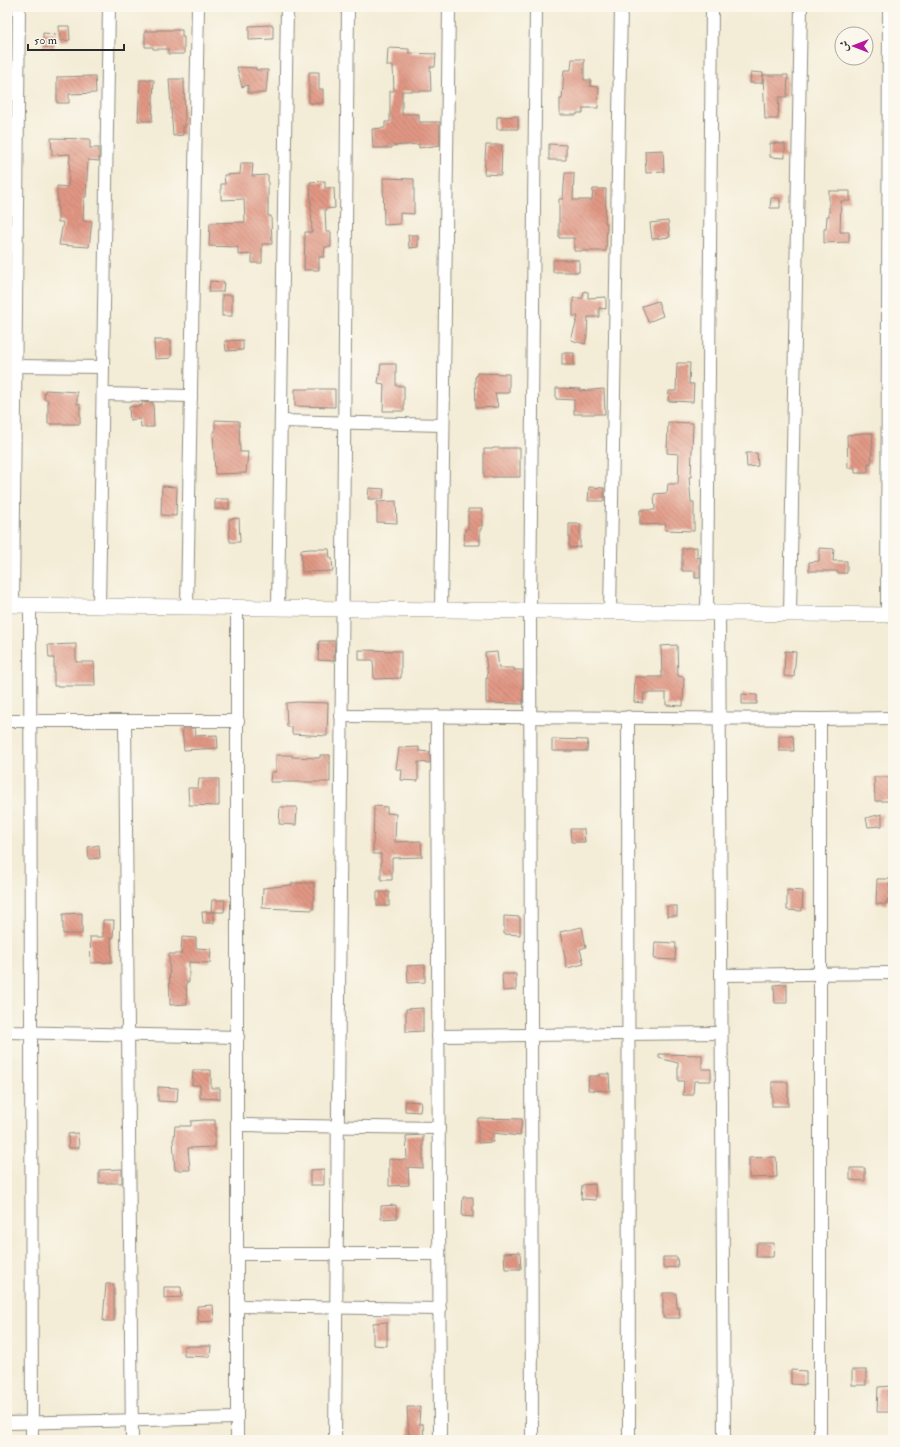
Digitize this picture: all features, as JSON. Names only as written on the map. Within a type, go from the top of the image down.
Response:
[{"type":"street","points":[[18,7],[10,605],[890,615],[890,7]]},
{"type":"street","points":[[99,607],[109,7]]},
{"type":"street","points":[[187,607],[198,7]]},
{"type":"street","points":[[278,608],[287,7]]},
{"type":"street","points":[[335,1440],[348,7]]},
{"type":"street","points":[[440,610],[449,7]]},
{"type":"street","points":[[532,1440],[530,611],[536,7]]},
{"type":"street","points":[[610,612],[621,7]]},
{"type":"street","points":[[712,7],[713,613],[720,718],[724,1440]]},
{"type":"street","points":[[790,614],[801,7]]},
{"type":"street","points":[[14,366],[103,367]]},
{"type":"street","points":[[103,394],[191,396]]},
{"type":"street","points":[[281,421],[443,425]]},
{"type":"street","points":[[30,606],[32,1440]]},
{"type":"street","points":[[237,608],[237,1440]]},
{"type":"street","points":[[341,716],[820,719],[893,718]]},
{"type":"street","points":[[437,716],[440,1440]]},
{"type":"street","points":[[628,717],[629,1440]]},
{"type":"street","points":[[820,719],[820,1440]]},
{"type":"street","points":[[7,721],[238,721]]},
{"type":"street","points":[[125,721],[132,1440]]},
{"type":"street","points":[[721,975],[893,973]]},
{"type":"street","points":[[7,1032],[238,1037]]},
{"type":"street","points":[[438,1036],[721,1033]]},
{"type":"street","points":[[238,1125],[439,1128]]},
{"type":"street","points":[[237,1254],[439,1254]]},
{"type":"street","points":[[237,1306],[440,1309]]},
{"type":"street","points":[[7,1423],[237,1418]]},
{"type":"building","points":[[273,25],[273,39],[249,40],[249,26]]},
{"type":"building","points":[[59,26],[69,26],[70,40],[60,41]]},
{"type":"building","points":[[182,30],[182,37],[184,37],[184,54],[168,54],[168,49],[153,49],[153,47],[145,47],[145,31]]},
{"type":"building","points":[[43,33],[55,34],[54,48],[43,47]]},
{"type":"building","points":[[388,48],[409,49],[409,53],[436,54],[435,67],[430,67],[431,91],[402,91],[402,114],[419,114],[419,122],[440,122],[440,145],[419,148],[419,144],[392,146],[392,148],[373,148],[372,129],[385,128],[385,122],[390,122],[390,91],[394,91],[393,66],[387,66]]},
{"type":"building","points":[[572,59],[584,59],[584,80],[591,80],[590,86],[599,87],[598,108],[583,108],[583,113],[577,113],[577,115],[560,115],[560,99],[562,99],[564,70],[571,70]]},
{"type":"building","points":[[237,67],[268,70],[266,93],[248,93],[248,85],[242,87]]},
{"type":"building","points":[[309,72],[319,72],[319,89],[323,89],[323,103],[309,103]]},
{"type":"building","points":[[751,72],[763,73],[762,83],[750,83]]},
{"type":"building","points":[[763,75],[788,75],[787,97],[779,97],[778,119],[765,119]]},
{"type":"building","points":[[95,76],[96,93],[69,94],[69,103],[57,103],[57,77]]},
{"type":"building","points":[[169,79],[184,79],[185,127],[183,127],[183,135],[173,136]]},
{"type":"building","points":[[140,80],[154,80],[152,121],[138,121]]},
{"type":"building","points":[[518,116],[518,129],[497,129],[497,117]]},
{"type":"building","points":[[51,138],[90,139],[90,148],[99,148],[99,161],[88,160],[86,197],[84,197],[83,221],[92,221],[89,247],[59,245],[63,222],[58,222],[57,186],[68,187],[70,154],[52,155]]},
{"type":"building","points":[[770,143],[785,144],[785,158],[770,157]]},
{"type":"building","points":[[549,144],[566,145],[566,160],[549,160]]},
{"type":"building","points":[[486,145],[502,145],[501,175],[484,174]]},
{"type":"building","points":[[663,150],[664,172],[646,173],[645,151]]},
{"type":"building","points":[[241,163],[253,163],[252,176],[268,175],[268,216],[271,216],[272,244],[262,244],[262,263],[252,263],[252,254],[238,255],[238,247],[209,246],[210,223],[245,222],[244,199],[221,200],[221,184],[225,184],[224,175],[240,174]]},
{"type":"building","points":[[565,173],[574,173],[573,200],[592,200],[593,189],[606,189],[606,251],[574,251],[574,238],[559,238],[559,199],[563,199]]},
{"type":"building","points":[[383,178],[414,179],[414,214],[400,213],[400,224],[384,225]]},
{"type":"building","points":[[325,181],[325,188],[334,188],[335,208],[325,209],[326,232],[331,232],[331,247],[325,247],[324,257],[319,257],[319,270],[304,270],[305,232],[312,232],[310,182]]},
{"type":"building","points":[[829,191],[850,191],[850,201],[841,201],[840,232],[849,232],[849,242],[824,243],[824,229],[826,229],[827,216],[829,216]]},
{"type":"building","points":[[771,198],[780,198],[780,208],[770,208]]},
{"type":"building","points":[[668,221],[670,237],[652,239],[650,223]]},
{"type":"building","points":[[408,235],[418,235],[418,247],[409,248]]},
{"type":"building","points":[[553,260],[579,260],[579,272],[553,272]]},
{"type":"building","points":[[210,281],[224,282],[223,292],[209,292]]},
{"type":"building","points":[[584,291],[588,292],[588,298],[606,297],[606,309],[599,308],[599,317],[588,317],[585,344],[571,340],[578,316],[573,316],[573,298],[583,298]]},
{"type":"building","points":[[222,295],[232,295],[232,316],[222,316]]},
{"type":"building","points":[[658,301],[663,316],[648,322],[642,306]]},
{"type":"building","points":[[154,340],[171,340],[171,358],[155,359]]},
{"type":"building","points":[[243,340],[243,350],[226,351],[225,341]]},
{"type":"building","points":[[562,353],[574,353],[574,365],[562,365]]},
{"type":"building","points":[[677,363],[690,363],[689,384],[694,384],[693,402],[668,401],[669,391],[676,391]]},
{"type":"building","points":[[381,364],[396,364],[396,386],[404,386],[404,411],[383,411],[384,384],[378,383]]},
{"type":"building","points":[[477,373],[509,374],[509,393],[495,393],[498,407],[476,408],[475,377]]},
{"type":"building","points":[[556,388],[580,389],[580,391],[604,389],[605,414],[574,414],[574,400],[556,399]]},
{"type":"building","points":[[295,389],[335,389],[335,407],[295,406]]},
{"type":"building","points":[[45,390],[77,392],[77,404],[80,404],[80,424],[48,424],[48,400],[44,399]]},
{"type":"building","points":[[142,402],[153,403],[154,427],[141,427],[140,419],[130,420],[129,407],[142,406]]},
{"type":"building","points":[[215,420],[239,421],[240,452],[248,452],[246,473],[215,474],[213,432],[215,432]]},
{"type":"building","points":[[668,422],[693,423],[691,477],[689,477],[691,502],[694,502],[694,531],[665,530],[666,524],[640,525],[640,510],[655,510],[654,494],[667,493],[668,484],[678,484],[679,454],[667,453]]},
{"type":"building","points":[[873,433],[871,464],[868,463],[868,473],[855,473],[855,468],[848,468],[847,435]]},
{"type":"building","points":[[520,448],[520,477],[484,477],[484,449]]},
{"type":"building","points":[[746,453],[757,453],[758,466],[747,467]]},
{"type":"building","points":[[162,486],[177,487],[176,516],[161,515]]},
{"type":"building","points":[[589,487],[604,488],[604,501],[588,501]]},
{"type":"building","points":[[369,488],[384,489],[383,499],[368,499]]},
{"type":"building","points":[[215,499],[229,499],[229,509],[215,509]]},
{"type":"building","points":[[396,501],[397,523],[377,522],[377,502]]},
{"type":"building","points":[[468,509],[482,509],[480,545],[464,545],[465,529],[468,529]]},
{"type":"building","points":[[239,518],[240,542],[230,542],[229,519]]},
{"type":"building","points":[[569,524],[580,524],[580,547],[569,548]]},
{"type":"building","points":[[697,547],[697,558],[700,557],[700,578],[695,578],[695,571],[682,571],[682,548]]},
{"type":"building","points":[[819,548],[834,549],[833,561],[847,561],[847,573],[837,573],[837,571],[809,571],[809,562],[819,561]]},
{"type":"building","points":[[329,549],[330,558],[332,558],[333,571],[302,572],[301,550]]},
{"type":"building","points":[[319,641],[335,641],[334,661],[318,660]]},
{"type":"building","points":[[76,644],[76,662],[94,662],[95,686],[54,686],[54,658],[49,658],[48,645]]},
{"type":"building","points":[[677,645],[678,676],[684,677],[683,706],[666,705],[666,693],[644,693],[643,703],[634,702],[635,677],[662,677],[661,646]]},
{"type":"building","points":[[359,650],[401,651],[401,678],[374,679],[373,660],[359,660]]},
{"type":"building","points":[[785,651],[796,652],[794,677],[784,676]]},
{"type":"building","points":[[497,652],[499,668],[514,668],[514,670],[523,670],[523,704],[486,703],[486,678],[488,678],[485,653]]},
{"type":"building","points":[[742,694],[757,695],[757,704],[742,704]]},
{"type":"building","points":[[286,703],[328,703],[327,736],[292,734],[292,727],[287,727]]},
{"type":"building","points":[[182,728],[195,728],[196,736],[217,735],[218,748],[184,750]]},
{"type":"building","points":[[779,736],[793,736],[794,751],[779,751]]},
{"type":"building","points":[[552,739],[588,740],[587,751],[552,751]]},
{"type":"building","points":[[419,747],[419,751],[430,752],[430,763],[418,762],[418,781],[401,780],[402,770],[396,769],[399,748]]},
{"type":"building","points":[[276,755],[320,758],[320,755],[330,755],[330,782],[270,782],[271,772],[276,772]]},
{"type":"building","points":[[874,777],[893,777],[893,801],[875,801]]},
{"type":"building","points":[[199,779],[219,779],[219,806],[189,805],[188,788],[198,788]]},
{"type":"building","points":[[374,806],[387,807],[387,813],[396,814],[395,842],[421,841],[422,857],[392,858],[392,880],[381,880],[381,854],[373,854]]},
{"type":"building","points":[[280,807],[297,807],[296,825],[279,824]]},
{"type":"building","points":[[882,814],[882,826],[868,827],[866,818]]},
{"type":"building","points":[[570,829],[584,829],[585,842],[571,842]]},
{"type":"building","points":[[99,845],[100,858],[89,859],[88,847]]},
{"type":"building","points":[[877,879],[890,879],[889,900],[887,900],[887,904],[876,904]]},
{"type":"building","points":[[292,883],[314,883],[313,910],[262,908],[263,888],[292,885]]},
{"type":"building","points":[[787,890],[803,891],[802,911],[787,910]]},
{"type":"building","points":[[377,892],[389,892],[389,906],[377,906]]},
{"type":"building","points":[[212,900],[225,900],[224,912],[211,912]]},
{"type":"building","points":[[667,906],[677,906],[677,916],[667,916]]},
{"type":"building","points":[[202,912],[214,912],[214,923],[203,923]]},
{"type":"building","points":[[82,913],[82,934],[63,934],[63,914]]},
{"type":"building","points":[[504,916],[520,917],[520,935],[504,934]]},
{"type":"building","points":[[103,920],[114,920],[113,938],[111,938],[112,962],[91,963],[90,937],[103,937]]},
{"type":"building","points":[[582,927],[586,947],[580,949],[584,964],[567,968],[560,932]]},
{"type":"building","points":[[182,937],[196,938],[196,948],[211,949],[210,963],[189,962],[189,982],[186,982],[187,1004],[170,1005],[169,954],[181,954]]},
{"type":"building","points":[[655,942],[676,943],[675,960],[654,959]]},
{"type":"building","points":[[425,965],[425,982],[408,983],[407,966]]},
{"type":"building","points":[[502,974],[516,974],[516,990],[503,991]]},
{"type":"building","points":[[787,984],[787,1003],[775,1003],[774,985]]},
{"type":"building","points":[[423,1008],[423,1031],[406,1032],[406,1009]]},
{"type":"building","points":[[659,1054],[702,1055],[702,1069],[711,1069],[711,1081],[694,1081],[693,1095],[683,1095],[684,1081],[678,1081],[678,1063],[659,1058]]},
{"type":"building","points":[[193,1070],[211,1070],[211,1088],[220,1088],[220,1099],[200,1098],[200,1085],[192,1085]]},
{"type":"building","points":[[599,1074],[609,1074],[610,1091],[588,1090],[589,1076],[599,1076]]},
{"type":"building","points":[[772,1082],[788,1082],[788,1106],[772,1106]]},
{"type":"building","points":[[158,1087],[178,1088],[177,1102],[158,1101]]},
{"type":"building","points":[[405,1101],[421,1102],[420,1112],[405,1111]]},
{"type":"building","points":[[478,1118],[522,1119],[520,1136],[493,1133],[493,1142],[478,1143]]},
{"type":"building","points":[[215,1120],[215,1147],[188,1148],[190,1170],[175,1170],[173,1139],[175,1126],[191,1126],[191,1121]]},
{"type":"building","points":[[78,1133],[79,1148],[69,1148],[68,1134]]},
{"type":"building","points":[[423,1135],[423,1168],[408,1167],[409,1185],[389,1186],[389,1159],[407,1160],[406,1136]]},
{"type":"building","points":[[776,1157],[777,1177],[749,1178],[749,1158]]},
{"type":"building","points":[[850,1168],[865,1168],[865,1181],[850,1180]]},
{"type":"building","points":[[122,1169],[122,1183],[99,1183],[99,1170]]},
{"type":"building","points":[[324,1169],[324,1185],[310,1185],[310,1170]]},
{"type":"building","points":[[595,1184],[596,1200],[581,1199],[582,1185]]},
{"type":"building","points":[[463,1197],[473,1197],[473,1217],[462,1216]]},
{"type":"building","points":[[396,1205],[397,1218],[381,1219],[381,1206]]},
{"type":"building","points":[[757,1243],[774,1243],[773,1257],[756,1257]]},
{"type":"building","points":[[520,1252],[521,1269],[505,1269],[504,1253]]},
{"type":"building","points":[[663,1257],[677,1257],[678,1267],[663,1268]]},
{"type":"building","points":[[106,1284],[114,1284],[114,1321],[103,1321]]},
{"type":"building","points":[[164,1287],[181,1287],[182,1297],[164,1298]]},
{"type":"building","points":[[663,1293],[676,1293],[677,1308],[679,1308],[680,1318],[663,1318]]},
{"type":"building","points":[[213,1305],[214,1321],[198,1322],[197,1306]]},
{"type":"building","points":[[387,1322],[387,1346],[373,1345],[373,1323]]},
{"type":"building","points":[[184,1346],[211,1346],[210,1357],[184,1356]]},
{"type":"building","points":[[791,1370],[806,1371],[806,1385],[791,1384]]},
{"type":"building","points":[[852,1370],[866,1370],[866,1385],[852,1385]]},
{"type":"building","points":[[893,1386],[893,1412],[877,1412],[878,1387]]},
{"type":"building","points":[[407,1407],[420,1407],[419,1424],[423,1424],[424,1440],[409,1440]]}]
